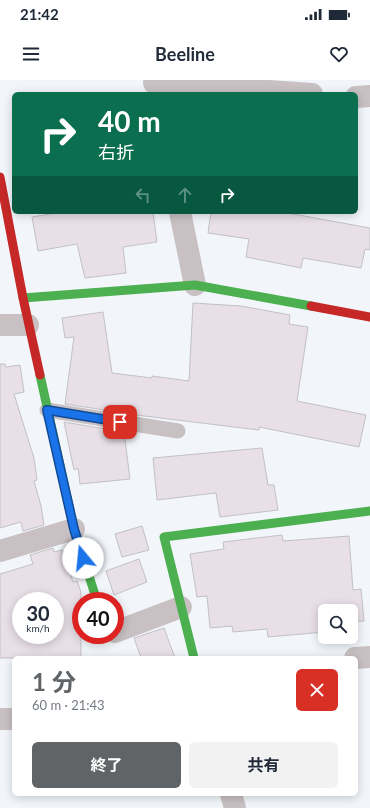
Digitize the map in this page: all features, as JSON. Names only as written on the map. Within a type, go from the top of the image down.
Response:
[{"type":"street","points":[[154,86],[272,92]]},
{"type":"street","points":[[358,97],[370,96]]},
{"type":"street","points":[[0,176],[28,325],[47,410],[74,529],[94,592]]},
{"type":"street","points":[[180,214],[195,285]]},
{"type":"street","points":[[23,298],[195,285],[370,317]]},
{"type":"street","points":[[0,325],[28,325]]},
{"type":"street","points":[[193,656],[164,537],[370,511]]},
{"type":"street","points":[[0,551],[74,529]]},
{"type":"street","points":[[124,629],[181,607]]},
{"type":"street","points":[[358,658],[370,656]]},
{"type":"street","points":[[0,719],[12,719]]},
{"type":"street","points":[[232,796],[235,808]]},
{"type":"lane","points":[[47,410],[178,431]]},
{"type":"building","points":[[50,214],[153,214],[157,242],[123,247],[126,273],[85,278],[77,244],[38,251],[32,217]]},
{"type":"building","points":[[211,214],[293,214],[370,228],[370,250],[365,249],[361,268],[303,258],[301,268],[246,257],[249,239],[208,233]]},
{"type":"building","points":[[193,303],[241,306],[290,315],[289,324],[308,327],[297,401],[366,415],[359,447],[259,427],[259,430],[144,416],[65,404],[74,337],[65,338],[62,318],[103,312],[112,373],[189,381]]},
{"type":"building","points":[[0,364],[5,364],[6,367],[20,365],[24,392],[14,394],[34,458],[37,480],[34,481],[41,506],[44,525],[23,531],[21,522],[0,528]]},
{"type":"building","points":[[64,422],[124,432],[130,479],[80,484],[78,468],[74,470]]},
{"type":"building","points":[[262,448],[268,485],[274,485],[278,510],[220,517],[216,493],[157,500],[153,458]]},
{"type":"building","points":[[142,526],[149,550],[122,557],[115,534]]},
{"type":"building","points":[[282,535],[283,541],[349,536],[353,590],[361,589],[364,621],[358,621],[358,604],[318,604],[318,633],[268,637],[267,629],[233,632],[232,626],[210,628],[207,596],[197,597],[190,554],[224,549],[223,542]]},
{"type":"building","points":[[53,548],[54,552],[62,550],[73,582],[77,581],[81,592],[72,592],[72,644],[81,644],[81,656],[12,656],[12,658],[0,658],[0,574],[33,564],[30,555]]},
{"type":"building","points":[[139,559],[147,582],[122,592],[113,592],[106,571]]},
{"type":"building","points":[[164,628],[174,656],[140,656],[134,638]]},
{"type":"traffic: fast","points":[[23,298],[195,285],[311,306]]},
{"type":"traffic: fast","points":[[40,375],[74,529],[94,592]]},
{"type":"traffic: fast","points":[[194,656],[164,537],[370,511]]},
{"type":"traffic: jam","points":[[0,177],[23,298],[40,375]]},
{"type":"traffic: jam","points":[[311,306],[370,317]]},
{"type":"route","points":[[83,558],[74,529],[47,410],[120,422]]}]
